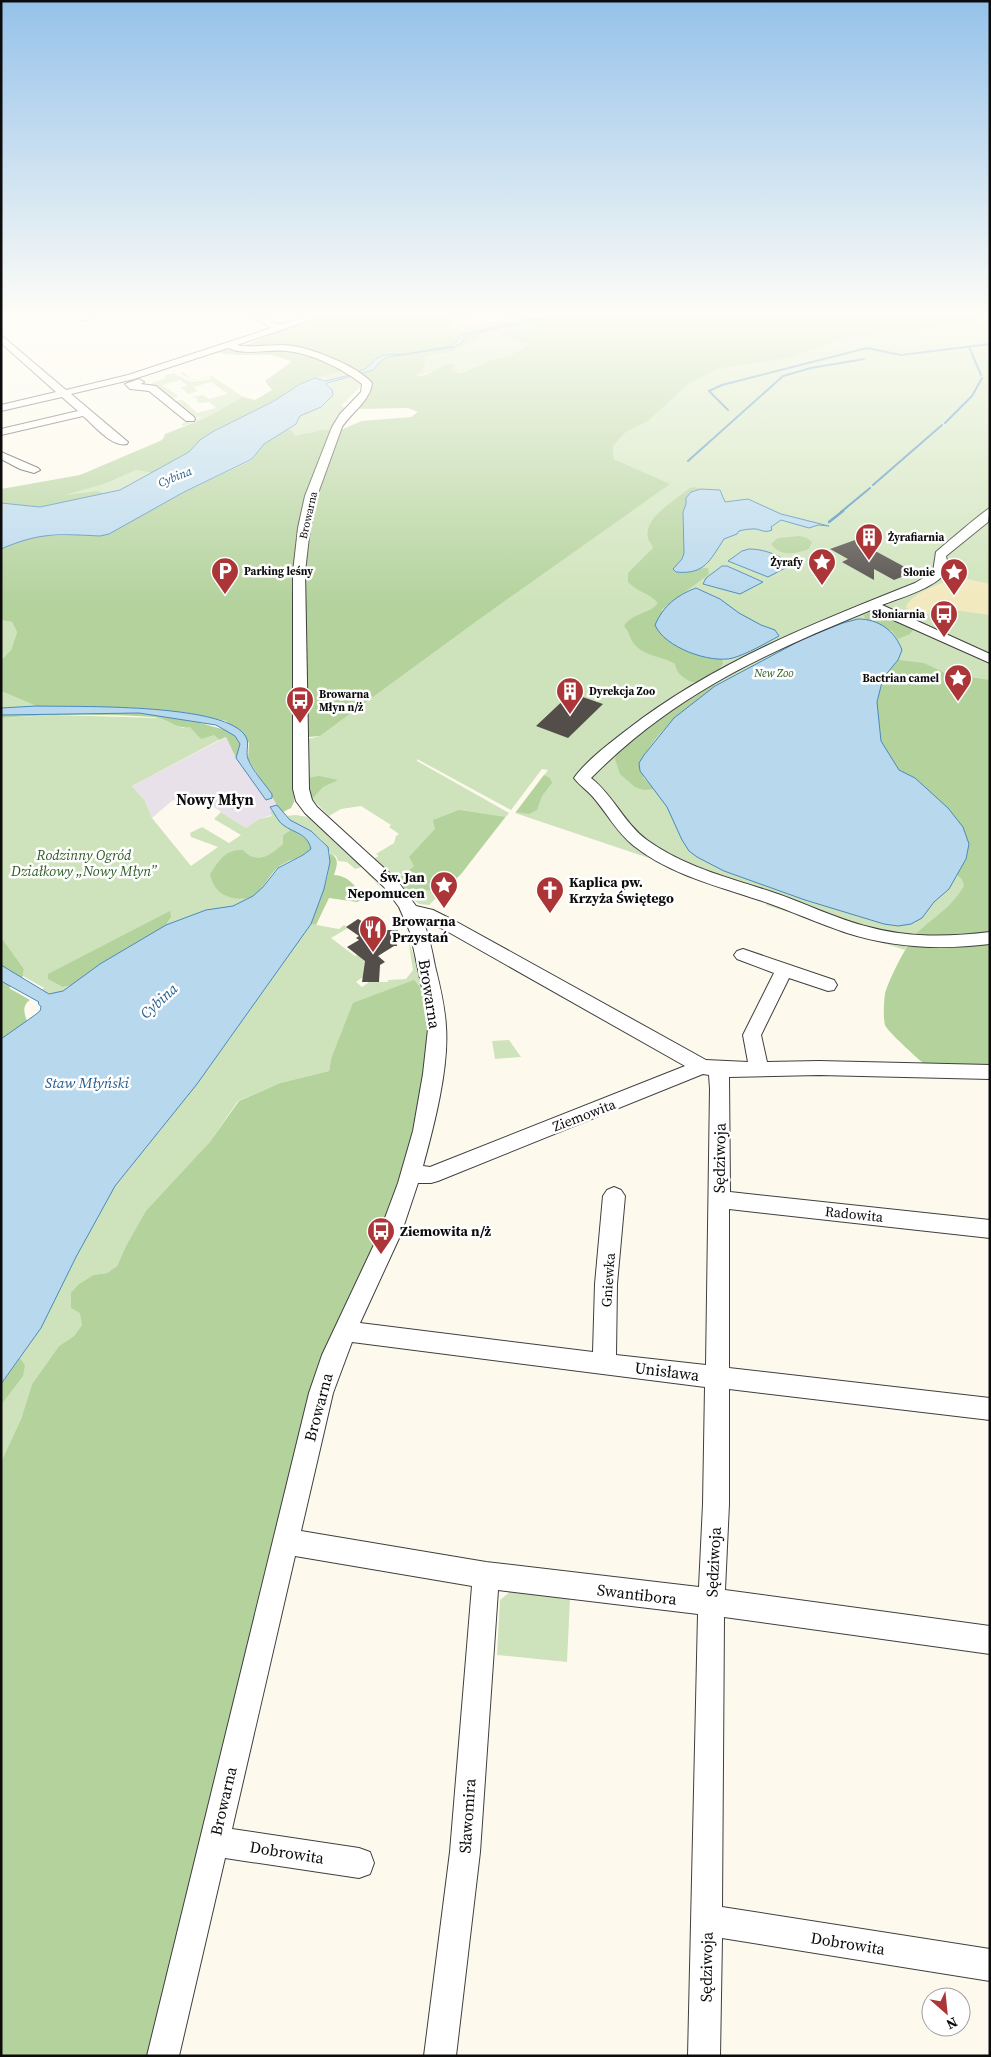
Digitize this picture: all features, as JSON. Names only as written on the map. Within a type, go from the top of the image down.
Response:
[{"type":"street","points":[[1,432],[81,413]]},
{"type":"street","points":[[86,413],[114,437],[123,442]]},
{"type":"street","points":[[183,413],[190,419]]},
{"type":"street","name":"Browarna","points":[[162,2056],[321,1392],[334,1355],[390,1234],[412,1174],[427,1112],[437,1029],[435,1006],[420,932],[411,912],[390,883],[308,807],[304,801],[301,789],[299,572],[301,547],[311,496],[333,436],[341,420],[347,413]]},
{"type":"street","points":[[1,455],[34,470]]},
{"type":"street","points":[[990,511],[984,519],[940,555],[941,569],[938,574],[919,586],[805,632],[720,674],[676,700],[634,729],[582,778],[594,789],[624,828],[640,843],[662,856],[702,873],[880,936],[931,942],[990,938]]},
{"type":"street","points":[[872,605],[990,659]]},
{"type":"street","points":[[291,812],[308,807]]},
{"type":"street","points":[[411,912],[427,914],[449,925],[710,1068]]},
{"type":"street","points":[[743,955],[828,985]]},
{"type":"street","points":[[759,1068],[752,1035],[784,970]]},
{"type":"street","name":"Ziemowita","points":[[412,1174],[431,1174],[710,1068],[990,1072]]},
{"type":"street","name":"Sędziwoja","points":[[704,2056],[711,1603],[716,1504],[720,1089],[710,1068]]},
{"type":"street","name":"Gniewka","points":[[604,1364],[606,1284],[614,1196]]},
{"type":"street","name":"Radowita","points":[[718,1199],[990,1229]]},
{"type":"street","name":"Unisława","points":[[345,1331],[604,1364],[990,1409]]},
{"type":"street","name":"Swantibora","points":[[285,1541],[486,1575],[735,1605],[990,1640]]},
{"type":"street","name":"Sławomira","points":[[440,2056],[465,1852],[486,1575]]},
{"type":"street","name":"Dobrowita","points":[[214,1841],[359,1863]]},
{"type":"street","name":"Dobrowita","points":[[706,1920],[990,1965]]},
{"type":"shaded area","points":[[226,737],[236,758],[266,800],[272,798],[277,805],[271,807],[272,815],[259,819],[246,828],[203,800],[196,807],[173,800],[152,818],[145,801],[132,786]]},
{"type":"green space","points":[[187,413],[214,413],[183,426],[181,424],[203,417],[193,418]]},
{"type":"green space","points":[[214,413],[250,413],[214,431],[200,440],[189,452],[153,473],[136,470],[107,483],[65,495],[98,491],[103,493],[102,495],[40,507],[1,503],[1,489],[80,475],[160,441],[165,434]]},
{"type":"green space","points":[[307,413],[345,413],[333,430],[295,436],[286,430],[296,424],[300,416]]},
{"type":"green space","points":[[417,413],[657,413],[647,422],[626,432],[613,446],[614,459],[670,484],[477,621],[320,736],[308,737],[303,574],[310,515],[340,430],[362,421],[411,417]]},
{"type":"green space","name":"New Zoo","points":[[657,413],[990,413],[990,942],[907,946],[905,950],[766,905],[768,902],[720,882],[515,813],[548,770],[542,769],[511,810],[417,759],[417,761],[509,813],[461,874],[429,905],[419,904],[398,880],[373,859],[379,856],[376,854],[394,843],[396,836],[399,834],[389,827],[391,825],[361,806],[341,809],[329,816],[312,799],[309,789],[308,739],[320,736],[669,484],[614,459],[613,446],[626,432],[647,422]]},
{"type":"green space","points":[[286,430],[291,430],[295,436],[322,430],[333,430],[307,497],[295,736],[292,737],[294,802],[291,808],[283,812],[280,810],[248,759],[249,743],[226,721],[188,713],[141,708],[36,706],[1,691],[1,660],[11,650],[17,632],[12,622],[1,620],[1,549],[25,539],[39,536],[109,534],[184,492],[252,460],[264,444]]},
{"type":"green space","points":[[136,470],[153,473],[120,490],[102,495],[103,493],[65,495],[107,483]]},
{"type":"green space","points":[[690,488],[701,489],[691,492],[686,498],[683,512],[684,553],[675,572],[708,568],[709,574],[661,610],[697,654],[722,659],[723,664],[715,673],[700,682],[689,681],[681,676],[675,664],[638,648],[624,626],[632,618],[650,610],[658,603],[628,582],[628,573],[653,548],[648,537],[651,523],[670,503]]},
{"type":"green space","points":[[800,536],[812,542],[809,549],[784,553],[771,544],[778,538]]},
{"type":"green space","points":[[871,612],[899,620],[913,630],[910,634],[898,639],[892,631],[865,619],[864,615]]},
{"type":"green space","points":[[1,620],[12,622],[17,632],[11,650],[1,660]]},
{"type":"green space","points":[[898,660],[924,663],[947,674],[990,680],[990,1069],[928,1067],[897,1039],[885,1025],[885,994],[894,971],[918,932],[960,893],[964,886],[962,879],[957,875],[966,859],[915,778],[899,770],[881,741],[877,702],[883,678]]},
{"type":"green space","points":[[712,684],[715,686],[674,718],[655,739],[644,755],[643,778],[654,789],[644,790],[635,787],[620,774],[615,759],[619,747],[652,720]]},
{"type":"green space","points":[[1,691],[36,706],[1,708]]},
{"type":"green space","points":[[35,713],[139,713],[185,719],[226,730],[235,736],[240,744],[236,758],[226,737],[219,740],[214,735],[201,739],[190,727],[181,727],[154,717],[78,715],[1,718],[1,715]]},
{"type":"green space","name":"Rodzinny Ogród Działkowy „Nowy Młyn”","points":[[55,715],[160,718],[183,728],[190,726],[214,735],[219,740],[132,786],[145,801],[152,818],[191,866],[218,847],[191,837],[190,833],[202,827],[229,843],[241,835],[214,819],[221,812],[246,828],[259,819],[272,816],[270,811],[272,810],[278,820],[292,829],[283,835],[283,844],[268,855],[258,858],[253,857],[243,850],[240,899],[253,896],[233,906],[206,910],[166,925],[171,917],[63,987],[73,985],[63,991],[49,994],[42,990],[44,988],[23,976],[24,969],[1,937],[1,718]]},
{"type":"green space","points":[[544,775],[550,778],[552,783],[542,796],[537,810],[529,814],[516,812]]},
{"type":"green space","points":[[319,776],[338,780],[323,787],[312,799],[308,778]]},
{"type":"green space","points":[[459,810],[505,817],[461,874],[442,892],[428,890],[408,893],[398,880],[414,866],[409,857],[435,829],[433,820]]},
{"type":"green space","points":[[285,816],[308,817],[316,821],[364,868],[389,898],[362,867],[355,869],[347,862],[338,861],[336,856],[330,853],[322,840]]},
{"type":"green space","points":[[292,829],[309,841],[311,849],[277,868],[255,895],[239,899],[227,896],[217,889],[210,874],[223,857],[237,850],[243,850],[258,858],[268,855],[283,844],[283,835]]},
{"type":"green space","points":[[330,853],[335,858],[337,865],[334,875],[344,877],[352,883],[363,899],[357,902],[329,898],[316,925],[311,924],[327,880]]},
{"type":"green space","points":[[170,911],[171,917],[166,925],[100,964],[73,985],[63,987],[48,979],[48,974]]},
{"type":"green space","points":[[311,924],[339,929],[344,925],[348,928],[331,938],[355,956],[362,952],[365,959],[363,977],[356,982],[362,987],[369,982],[388,982],[388,980],[406,979],[413,970],[407,932],[426,994],[388,990],[380,994],[331,1059],[329,1071],[280,1083],[238,1101],[209,1143],[125,1248],[117,1266],[107,1273],[93,1275],[79,1284],[82,1325],[74,1336],[59,1346],[32,1384],[21,1419],[1,1462],[1,1405],[25,1365],[20,1358],[41,1328],[76,1257],[115,1186],[197,1084]]},
{"type":"green space","points":[[1,937],[24,969],[21,978],[1,965]]},
{"type":"green space","points":[[414,980],[426,994],[430,1020],[415,1138],[367,1269],[363,1268],[342,1311],[347,1313],[152,2056],[1,2056],[1,1462],[21,1419],[32,1384],[59,1346],[74,1336],[82,1325],[80,1313],[71,1308],[71,1293],[79,1284],[93,1275],[107,1273],[117,1266],[146,1211],[209,1143],[239,1101],[280,1083],[329,1071],[331,1059],[353,1003]]},
{"type":"green space","points":[[1,981],[30,1000],[25,1007],[27,1021],[1,1039]]},
{"type":"green space","points":[[509,1040],[521,1057],[495,1059],[492,1041]]},
{"type":"green space","points":[[20,1358],[25,1365],[23,1376],[1,1405],[1,1384]]},
{"type":"green space","points":[[511,1591],[570,1599],[567,1662],[497,1655],[500,1600]]},
{"type":"sand","name":"Słonie","points":[[959,577],[990,584],[990,615],[946,609],[936,610],[919,618],[906,607],[921,592]]},
{"type":"water","name":"Cybina","points":[[250,413],[307,413],[300,416],[296,424],[264,444],[252,459],[184,492],[109,534],[100,536],[50,535],[15,543],[1,549],[1,503],[40,507],[120,490],[189,452],[200,440]]},
{"type":"water","points":[[701,489],[720,490],[725,502],[748,499],[781,514],[829,526],[818,525],[809,528],[781,520],[771,527],[772,530],[769,531],[747,529],[739,531],[737,534],[724,539],[706,564],[700,568],[694,571],[676,572],[673,569],[682,559],[684,553],[683,512],[686,498],[691,492]]},
{"type":"water","points":[[749,549],[770,553],[790,564],[768,577],[728,561],[742,551]]},
{"type":"water","points":[[722,566],[727,566],[763,582],[740,594],[703,584],[706,578]]},
{"type":"water","points":[[696,588],[720,599],[739,613],[761,625],[775,630],[779,636],[745,654],[733,658],[723,659],[701,656],[678,647],[660,633],[655,625],[662,612],[671,602]]},
{"type":"water","points":[[858,619],[873,621],[885,627],[895,637],[902,650],[898,660],[883,678],[877,702],[881,741],[899,770],[915,778],[948,808],[963,827],[969,844],[966,859],[949,889],[934,902],[922,918],[911,924],[898,926],[884,924],[805,900],[724,871],[697,857],[689,851],[667,807],[640,771],[639,763],[644,755],[674,718],[715,686],[805,638]]},
{"type":"water","points":[[36,706],[146,709],[207,717],[230,724],[246,737],[248,759],[272,794],[272,798],[266,800],[236,758],[240,744],[235,736],[216,725],[139,713],[1,715],[1,708]]},
{"type":"water","name":"Staw Młyński","points":[[277,805],[290,820],[311,831],[328,847],[330,862],[324,889],[311,924],[197,1084],[115,1186],[76,1257],[41,1328],[1,1384],[1,1039],[40,1011],[41,1007],[39,1002],[1,981],[1,965],[49,994],[63,991],[100,964],[166,925],[206,910],[233,906],[253,896],[278,868],[311,849],[309,843],[302,835],[279,821],[270,807]]},
{"type":"building","name":"Żyrafiarnia","points":[[855,540],[914,572],[894,580],[874,569],[874,580],[842,562],[848,559],[830,549]]},
{"type":"building","name":"Dyrekcja Zoo","points":[[571,693],[603,704],[568,738],[536,726]]},
{"type":"building","name":"Browarna Przystań","points":[[358,919],[378,930],[398,930],[397,946],[378,956],[385,962],[380,965],[379,982],[362,982],[365,961],[347,947],[359,940],[356,938],[359,936],[346,927]]},
{"type":"waterway","points":[[688,461],[742,413]]},
{"type":"waterway","points":[[945,423],[955,413]]},
{"type":"waterway","points":[[873,485],[942,425]]},
{"type":"waterway","points":[[841,512],[870,488]]},
{"type":"waterway","points":[[829,522],[843,511]]},
{"type":"place","name":"Żyrafiarnia","points":[[869,561]]},
{"type":"place","name":"Żyrafy","points":[[822,586]]},
{"type":"place","name":"Parking leśny","points":[[225,595]]},
{"type":"place","name":"Słonie","points":[[954,596]]},
{"type":"place","name":"Słoniarnia","points":[[944,638]]},
{"type":"place","name":"Bactrian camel","points":[[958,702]]},
{"type":"place","name":"Dyrekcja Zoo","points":[[570,715]]},
{"type":"place","name":"Browarna Młyn n/ż","points":[[300,724]]},
{"type":"place","name":"Św. Jan Nepomucen","points":[[444,909]]},
{"type":"place","name":"Kaplica pw. Krzyża Świętego","points":[[550,914]]},
{"type":"place","name":"Browarna Przystań","points":[[373,953]]},
{"type":"place","name":"Ziemowita n/ż","points":[[381,1255]]},
{"type":"district","name":"Nowy Młyn","points":[[215,800]]}]
